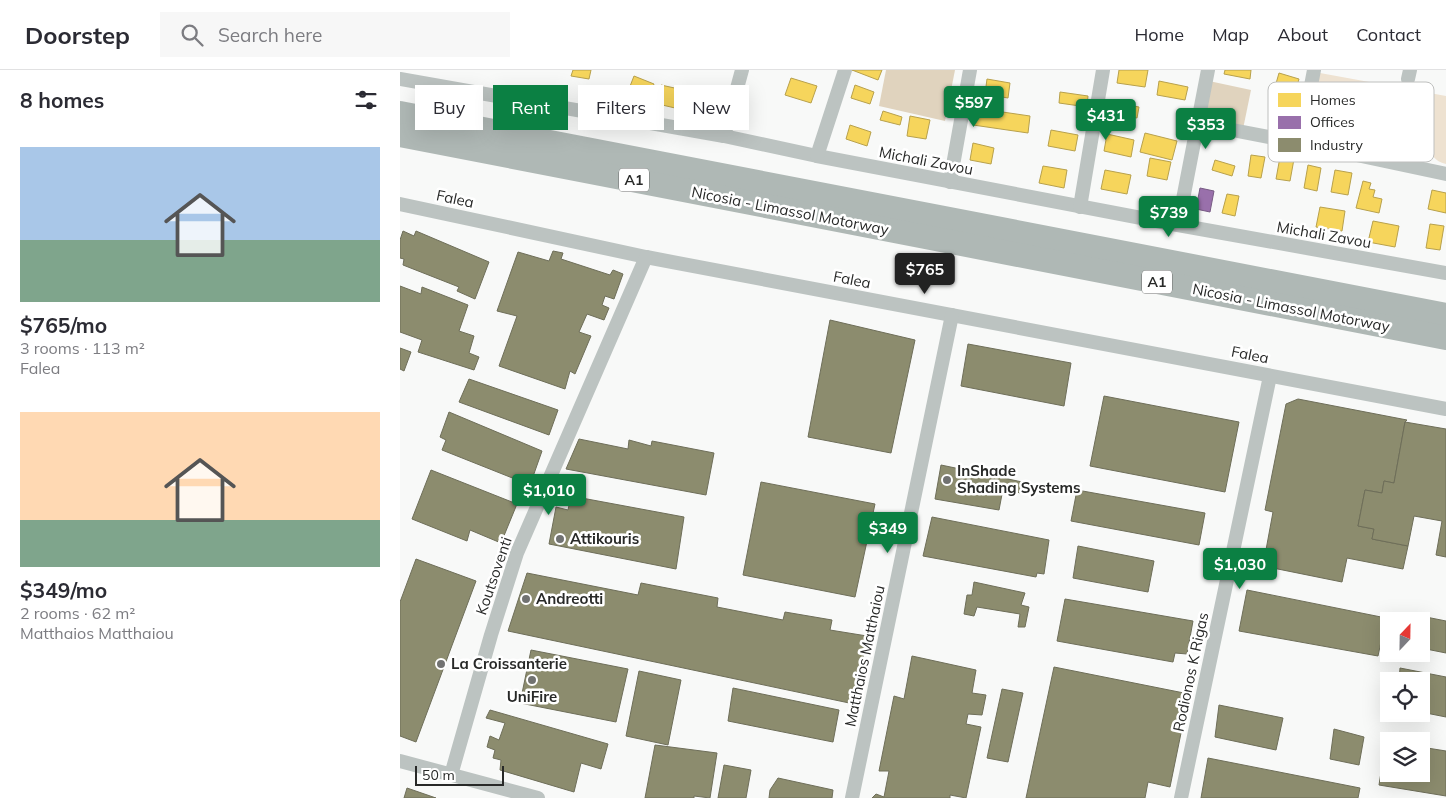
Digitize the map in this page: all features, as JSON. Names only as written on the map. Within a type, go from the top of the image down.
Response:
[{"type":"highway","points":[[400,106],[488,130]]},
{"type":"highway","name":"Nicosia - Limassol Motorway","points":[[400,113],[1446,315]]},
{"type":"highway","name":"Nicosia - Limassol Motorway","points":[[400,135],[1446,338]]},
{"type":"highway","points":[[400,147],[783,215],[867,226]]},
{"type":"street","points":[[724,136],[742,70]]},
{"type":"street","points":[[817,156],[845,70]]},
{"type":"street","points":[[950,182],[970,70]]},
{"type":"street","points":[[1080,206],[1103,70]]},
{"type":"street","points":[[1178,226],[1196,123],[1208,70]]},
{"type":"street","name":"Michali Zavou","points":[[400,80],[724,136],[817,156],[1178,226],[1446,273]]},
{"type":"street","points":[[1196,123],[1268,137]]},
{"type":"street","points":[[1389,162],[1446,174]]},
{"type":"street","name":"Falea","points":[[400,204],[646,257],[1446,409]]},
{"type":"street","name":"Koutsoventi","points":[[451,774],[517,553],[646,257]]},
{"type":"street","name":"Matthaios Matthaiou","points":[[852,798],[952,315]]},
{"type":"street","name":"Rodionos K Rigas","points":[[1181,798],[1270,376]]},
{"type":"street","points":[[400,761],[538,798]]},
{"type":"shaded area","points":[[886,70],[955,70],[945,121],[879,106]]},
{"type":"shaded area","points":[[1320,73],[1369,82],[1318,82]]},
{"type":"shaded area","points":[[1209,81],[1251,90],[1243,129],[1210,121],[1204,113]]},
{"type":"shaded area","points":[[1434,94],[1446,96],[1446,164],[1434,157]]},
{"type":"building: Homes","points":[[573,70],[591,70],[589,79],[571,76]]},
{"type":"building: Homes","points":[[852,70],[882,70],[878,80]]},
{"type":"building: Homes","points":[[1119,70],[1148,70],[1145,87],[1117,83]]},
{"type":"building: Homes","points":[[1225,70],[1251,70],[1250,79],[1224,74]]},
{"type":"building: Homes","points":[[1279,73],[1299,79],[1298,82],[1276,82]]},
{"type":"building: Homes","points":[[634,76],[654,84],[654,85],[630,85]]},
{"type":"building: Homes","points":[[791,78],[817,86],[811,103],[785,95]]},
{"type":"building: Homes","points":[[987,79],[1010,83],[1008,98],[985,94]]},
{"type":"building: Homes","points":[[1159,81],[1188,87],[1185,100],[1157,95]]},
{"type":"building: Homes","points":[[855,85],[874,92],[870,104],[851,98]]},
{"type":"building: Homes","points":[[664,86],[674,88],[674,108],[664,105]]},
{"type":"building: Homes","points":[[1060,92],[1088,96],[1087,107],[1059,103]]},
{"type":"building: Homes","points":[[1114,102],[1139,107],[1137,118],[1112,113]]},
{"type":"building: Homes","points":[[975,108],[1030,116],[1028,133],[973,125]]},
{"type":"building: Homes","points":[[883,111],[902,117],[900,125],[880,120]]},
{"type":"building: Homes","points":[[910,116],[930,120],[926,139],[907,136]]},
{"type":"building: Homes","points":[[850,125],[871,132],[867,146],[846,139]]},
{"type":"building: Homes","points":[[1051,130],[1078,135],[1075,151],[1048,146]]},
{"type":"building: Homes","points":[[1145,133],[1177,141],[1172,160],[1140,152]]},
{"type":"building: Homes","points":[[1107,134],[1134,140],[1131,157],[1104,151]]},
{"type":"building: Homes","points":[[973,143],[994,148],[991,164],[970,160]]},
{"type":"building: Homes","points":[[1251,155],[1265,157],[1261,178],[1248,176]]},
{"type":"building: Homes","points":[[1150,158],[1171,162],[1167,180],[1147,176]]},
{"type":"building: Homes","points":[[1215,160],[1235,166],[1232,176],[1212,170]]},
{"type":"building: Homes","points":[[1279,162],[1293,162],[1290,181],[1276,179]]},
{"type":"building: Homes","points":[[1308,165],[1321,168],[1317,191],[1304,188]]},
{"type":"building: Homes","points":[[1043,166],[1067,170],[1064,188],[1039,183]]},
{"type":"building: Homes","points":[[1105,170],[1131,175],[1127,194],[1101,189]]},
{"type":"building: Homes","points":[[1335,170],[1352,173],[1348,195],[1331,192]]},
{"type":"building: Homes","points":[[1363,181],[1371,183],[1369,189],[1375,190],[1373,197],[1382,199],[1379,213],[1356,208]]},
{"type":"building: Homes","points":[[1432,190],[1446,193],[1446,213],[1428,209]]},
{"type":"building: Homes","points":[[1227,194],[1239,196],[1235,216],[1222,213]]},
{"type":"building: Homes","points":[[1320,207],[1345,211],[1342,231],[1316,227]]},
{"type":"building: Homes","points":[[1373,221],[1399,226],[1395,247],[1368,242]]},
{"type":"building: Homes","points":[[1430,224],[1444,226],[1440,250],[1426,248]]},
{"type":"building: Offices","points":[[1200,188],[1214,191],[1210,212],[1196,209]]},
{"type":"building: Industry","points":[[403,231],[414,236],[416,231],[489,262],[475,299],[457,291],[459,287],[403,265],[404,259],[400,258],[400,240]]},
{"type":"building: Industry","points":[[553,251],[563,253],[561,259],[610,275],[613,270],[623,274],[614,299],[605,296],[602,305],[609,308],[604,320],[587,314],[579,332],[591,336],[575,374],[570,371],[565,389],[499,366],[517,316],[497,311],[518,252],[549,261]]},
{"type":"building: Industry","points":[[400,286],[421,294],[422,287],[468,305],[459,331],[474,336],[469,353],[479,357],[474,370],[418,352],[422,340],[400,332]]},
{"type":"building: Industry","points":[[830,320],[915,340],[891,453],[808,437]]},
{"type":"building: Industry","points":[[968,344],[1071,363],[1064,406],[961,386]]},
{"type":"building: Industry","points":[[400,348],[411,352],[404,371],[400,369]]},
{"type":"building: Industry","points":[[469,379],[558,410],[549,435],[459,402]]},
{"type":"building: Industry","points":[[1104,396],[1239,422],[1225,492],[1090,466]]},
{"type":"building: Industry","points":[[1298,399],[1407,420],[1405,422],[1394,483],[1384,481],[1382,493],[1365,490],[1358,526],[1374,529],[1372,539],[1408,546],[1403,569],[1347,558],[1342,582],[1263,566],[1273,512],[1265,510],[1286,404]]},
{"type":"building: Industry","points":[[449,412],[542,451],[530,485],[442,450],[446,440],[440,437]]},
{"type":"building: Industry","points":[[1405,422],[1446,429],[1446,557],[1436,555],[1442,521],[1414,516],[1408,546],[1372,539],[1374,529],[1358,526],[1365,490],[1382,493],[1384,481],[1394,483]]},
{"type":"building: Industry","points":[[579,439],[628,449],[629,440],[651,446],[652,441],[714,453],[706,495],[566,469]]},
{"type":"building: Industry","points":[[941,465],[1027,483],[1025,494],[1003,489],[999,510],[935,499]]},
{"type":"building: Industry","points":[[431,470],[517,504],[501,543],[470,530],[467,541],[412,519]]},
{"type":"building: Industry","points":[[761,482],[875,504],[855,597],[743,575]]},
{"type":"building: Industry","points":[[1077,490],[1205,513],[1199,545],[1071,521]]},
{"type":"building: Industry","points":[[571,496],[684,517],[676,569],[549,544],[556,507],[568,510]]},
{"type":"building: Industry","points":[[932,517],[1049,540],[1044,574],[1037,573],[1036,577],[923,556]]},
{"type":"building: Industry","points":[[1078,546],[1154,561],[1148,592],[1073,578]]},
{"type":"building: Industry","points":[[416,559],[476,581],[416,742],[400,736],[400,602]]},
{"type":"building: Industry","points":[[527,573],[638,595],[641,583],[718,598],[717,607],[783,620],[785,612],[832,620],[830,630],[867,636],[854,704],[508,631]]},
{"type":"building: Industry","points":[[974,582],[1025,593],[1021,605],[1029,607],[1025,627],[1018,627],[1020,614],[977,607],[974,616],[964,614],[967,595],[972,595]]},
{"type":"building: Industry","points":[[1247,590],[1380,617],[1380,646],[1378,656],[1239,631]]},
{"type":"building: Industry","points":[[1065,599],[1193,621],[1187,654],[1175,653],[1173,662],[1057,641]]},
{"type":"building: Industry","points":[[1430,618],[1446,621],[1446,653],[1430,650]]},
{"type":"building: Industry","points":[[531,650],[628,669],[616,722],[520,703]]},
{"type":"building: Industry","points":[[912,656],[976,670],[972,693],[986,695],[982,715],[968,714],[966,724],[981,727],[966,798],[950,795],[950,798],[872,798],[876,794],[884,797],[889,771],[879,771],[894,696],[904,699]]},
{"type":"building: Industry","points":[[1054,667],[1189,694],[1170,787],[1148,782],[1145,798],[1026,798]]},
{"type":"building: Industry","points":[[1400,668],[1420,672],[1400,672]]},
{"type":"building: Industry","points":[[639,671],[681,680],[668,745],[626,736]]},
{"type":"building: Industry","points":[[1430,674],[1446,677],[1446,717],[1430,714]]},
{"type":"building: Industry","points":[[733,688],[839,710],[833,742],[728,721]]},
{"type":"building: Industry","points":[[1002,689],[1023,693],[1008,762],[987,758]]},
{"type":"building: Industry","points":[[1219,705],[1283,718],[1276,750],[1215,737]]},
{"type":"building: Industry","points":[[490,710],[608,744],[601,769],[581,763],[574,792],[500,770],[501,760],[493,758],[495,750],[487,747],[490,736],[499,740],[505,723],[486,718]]},
{"type":"building: Industry","points":[[1334,729],[1364,737],[1359,765],[1330,759]]},
{"type":"building: Industry","points":[[655,745],[717,753],[710,798],[694,796],[694,798],[645,798]]},
{"type":"building: Industry","points":[[1430,748],[1446,751],[1446,796],[1379,785],[1380,779],[1380,782],[1430,782]]},
{"type":"building: Industry","points":[[1208,758],[1360,788],[1358,798],[1201,798]]},
{"type":"building: Industry","points":[[724,765],[751,770],[746,798],[718,798]]},
{"type":"building: Industry","points":[[778,778],[833,790],[832,798],[769,798],[770,790]]},
{"type":"building: Industry","points":[[407,788],[436,798],[404,798]]},
{"type":"place","name":"InShade Shading Systems","points":[[947,480]]},
{"type":"place","name":"Attikouris","points":[[560,539]]},
{"type":"place","name":"Andreotti","points":[[526,599]]},
{"type":"place","name":"La Croissanterie","points":[[441,664]]},
{"type":"place","name":"UniFire","points":[[532,680]]}]
